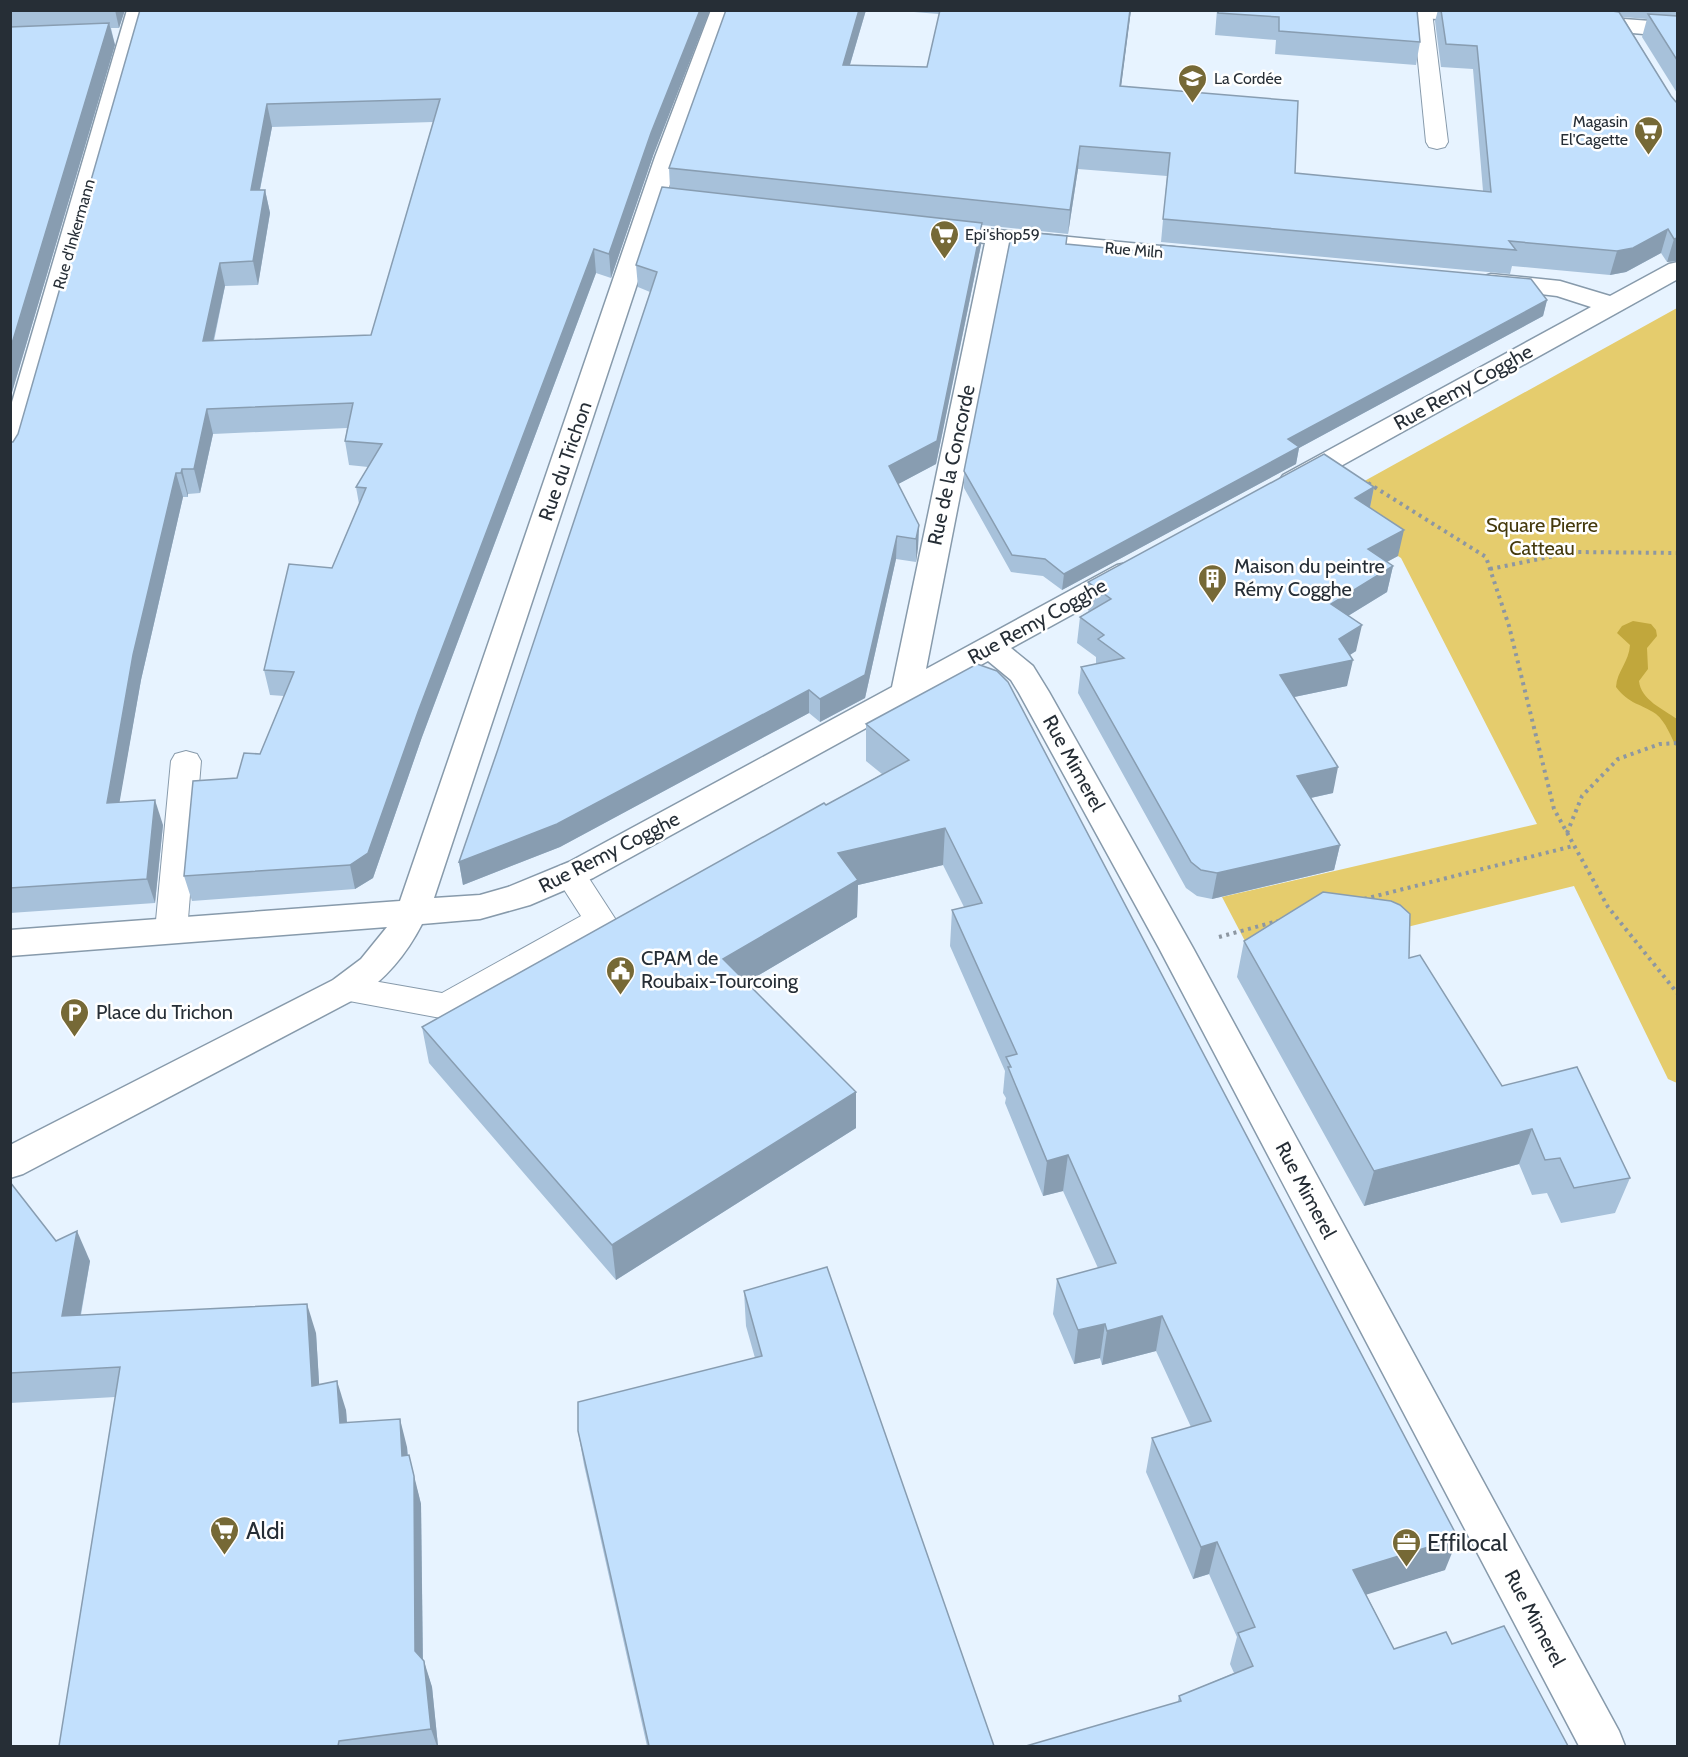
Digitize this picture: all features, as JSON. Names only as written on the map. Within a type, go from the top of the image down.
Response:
[{"type":"street","name":"Rue d'Inkermann","points":[[10,458],[118,37],[138,10]]},
{"type":"street","name":"Rue du Trichon","points":[[412,913],[665,200],[667,156],[722,10]]},
{"type":"street","points":[[1393,10],[1504,18]]},
{"type":"street","points":[[1563,22],[1677,30]]},
{"type":"street","points":[[1622,26],[1637,51]]},
{"type":"street","name":"Rue Miln","points":[[917,229],[1224,258]]},
{"type":"street","name":"Rue de la Concorde","points":[[906,693],[998,237]]},
{"type":"street","name":"Rue Remy Cogghe","points":[[1271,493],[1677,269]]},
{"type":"street","points":[[1463,279],[1560,289],[1612,305]]},
{"type":"street","name":"Rue Remy Cogghe","points":[[412,913],[493,904],[570,874],[1148,560]]},
{"type":"street","name":"Rue Mimerel","points":[[990,646],[1022,673],[1034,692],[1176,948],[1603,1746]]},
{"type":"street","points":[[10,943],[412,913]]},
{"type":"street","points":[[10,1163],[345,989],[369,973],[387,955],[412,913]]},
{"type":"lane","points":[[1422,12],[1437,142]]},
{"type":"lane","points":[[171,932],[186,761]]},
{"type":"lane","points":[[345,989],[446,1006],[600,920],[570,874]]},
{"type":"path","points":[[1332,459],[1486,557],[1509,626],[1554,809],[1608,907],[1677,993]]},
{"type":"path","points":[[1490,569],[1574,552],[1677,553]]},
{"type":"path","points":[[1567,833],[1582,796],[1618,759],[1660,744],[1677,743]]},
{"type":"path","points":[[1358,901],[1573,846]]},
{"type":"path","points":[[1176,948],[1290,918]]},
{"type":"green space","name":"Square Pierre Catteau","points":[[1677,308],[1677,1083],[1668,1079],[1574,886],[1257,964],[1222,897],[1537,824],[1401,558],[1349,524],[1341,494]]},
{"type":"shaded area","points":[[1633,621],[1651,624],[1656,630],[1657,636],[1647,648],[1648,669],[1639,681],[1648,699],[1677,719],[1677,748],[1660,717],[1631,701],[1616,687],[1630,645],[1617,633],[1622,626]]},
{"type":"building","points":[[140,10],[700,10],[651,133],[609,254],[594,249],[418,712],[368,853],[350,865],[184,876],[193,781],[237,778],[244,753],[260,754],[294,672],[264,670],[289,564],[332,568],[366,488],[356,487],[382,444],[345,441],[353,403],[207,409],[194,469],[182,469],[181,473],[176,473],[133,655],[107,803],[155,800],[147,879],[10,888],[10,442],[13,442],[18,434]],"holes":[[[440,99],[371,335],[203,341],[220,263],[253,261],[265,190],[251,190],[267,104]]]},
{"type":"building","points":[[726,10],[859,10],[843,65],[927,67],[940,10],[1130,10],[1120,86],[1298,101],[1295,173],[1491,192],[1477,46],[1446,44],[1441,10],[1605,10],[1619,12],[1677,102],[1677,238],[1674,239],[1668,229],[1633,248],[1617,251],[1509,241],[1516,250],[1163,219],[1170,153],[1080,146],[1070,210],[669,168]]},
{"type":"building","points":[[1218,10],[1417,10],[1420,42],[1279,31],[1279,17],[1218,13]]},
{"type":"building","points":[[1648,14],[1677,16],[1677,60]]},
{"type":"building","points":[[109,23],[10,350],[10,27]]},
{"type":"building","points":[[662,187],[982,223],[937,441],[889,466],[919,525],[916,539],[897,536],[865,675],[820,699],[809,690],[557,824],[459,862],[657,272],[636,265]]},
{"type":"building","points":[[1012,231],[1067,236],[1066,244],[1160,253],[1161,245],[1531,279],[1547,300],[1288,439],[1299,447],[1064,574],[1045,559],[1012,555],[964,471]]},
{"type":"building","points":[[1324,454],[1374,487],[1355,498],[1404,530],[1368,549],[1393,566],[1331,604],[1362,625],[1339,639],[1353,660],[1280,675],[1338,767],[1297,776],[1340,845],[1217,873],[1201,870],[1191,862],[1081,667],[1124,658],[1098,639],[1104,635],[1080,617],[1111,599],[1088,582]]},
{"type":"building","points":[[977,664],[997,671],[1008,682],[1458,1538],[1353,1570],[1394,1649],[1446,1632],[1452,1644],[1504,1626],[1568,1746],[1026,1746],[1181,1701],[1179,1696],[1253,1666],[1238,1633],[1255,1627],[1217,1542],[1201,1547],[1152,1438],[1211,1421],[1162,1316],[1107,1331],[1105,1324],[1078,1330],[1057,1279],[1116,1263],[1068,1155],[1047,1161],[1008,1067],[1011,1067],[1006,1057],[1017,1054],[952,910],[982,903],[945,828],[838,853],[858,880],[723,959],[856,1092],[612,1245],[422,1027],[824,803],[826,805],[909,760],[866,724]]},
{"type":"building","points":[[1323,892],[1391,901],[1410,914],[1409,958],[1420,955],[1502,1086],[1577,1067],[1630,1178],[1574,1188],[1560,1158],[1545,1160],[1532,1129],[1374,1171],[1244,941]]},
{"type":"building","name":"Aldi","points":[[10,1182],[56,1241],[77,1231],[62,1316],[307,1304],[312,1386],[337,1381],[340,1423],[400,1419],[402,1456],[409,1455],[414,1476],[415,1651],[424,1661],[431,1729],[339,1741],[338,1746],[59,1746],[120,1367],[10,1373]]},
{"type":"building","points":[[827,1267],[994,1746],[649,1746],[578,1431],[578,1402],[762,1356],[744,1291]]},
{"type":"place","name":"La Cordée","points":[[1193,104]]},
{"type":"place","name":"Magasin El'Cagette","points":[[1649,156]]},
{"type":"place","name":"Epi'shop59","points":[[944,260]]},
{"type":"place","name":"Maison du peintre Rémy Cogghe","points":[[1213,604]]},
{"type":"place","name":"CPAM de Roubaix-Tourcoing","points":[[620,996]]},
{"type":"place","name":"Place du Trichon","points":[[75,1038]]},
{"type":"place","name":"Aldi","points":[[225,1556]]},
{"type":"place","name":"Effilocal","points":[[1406,1568]]}]
